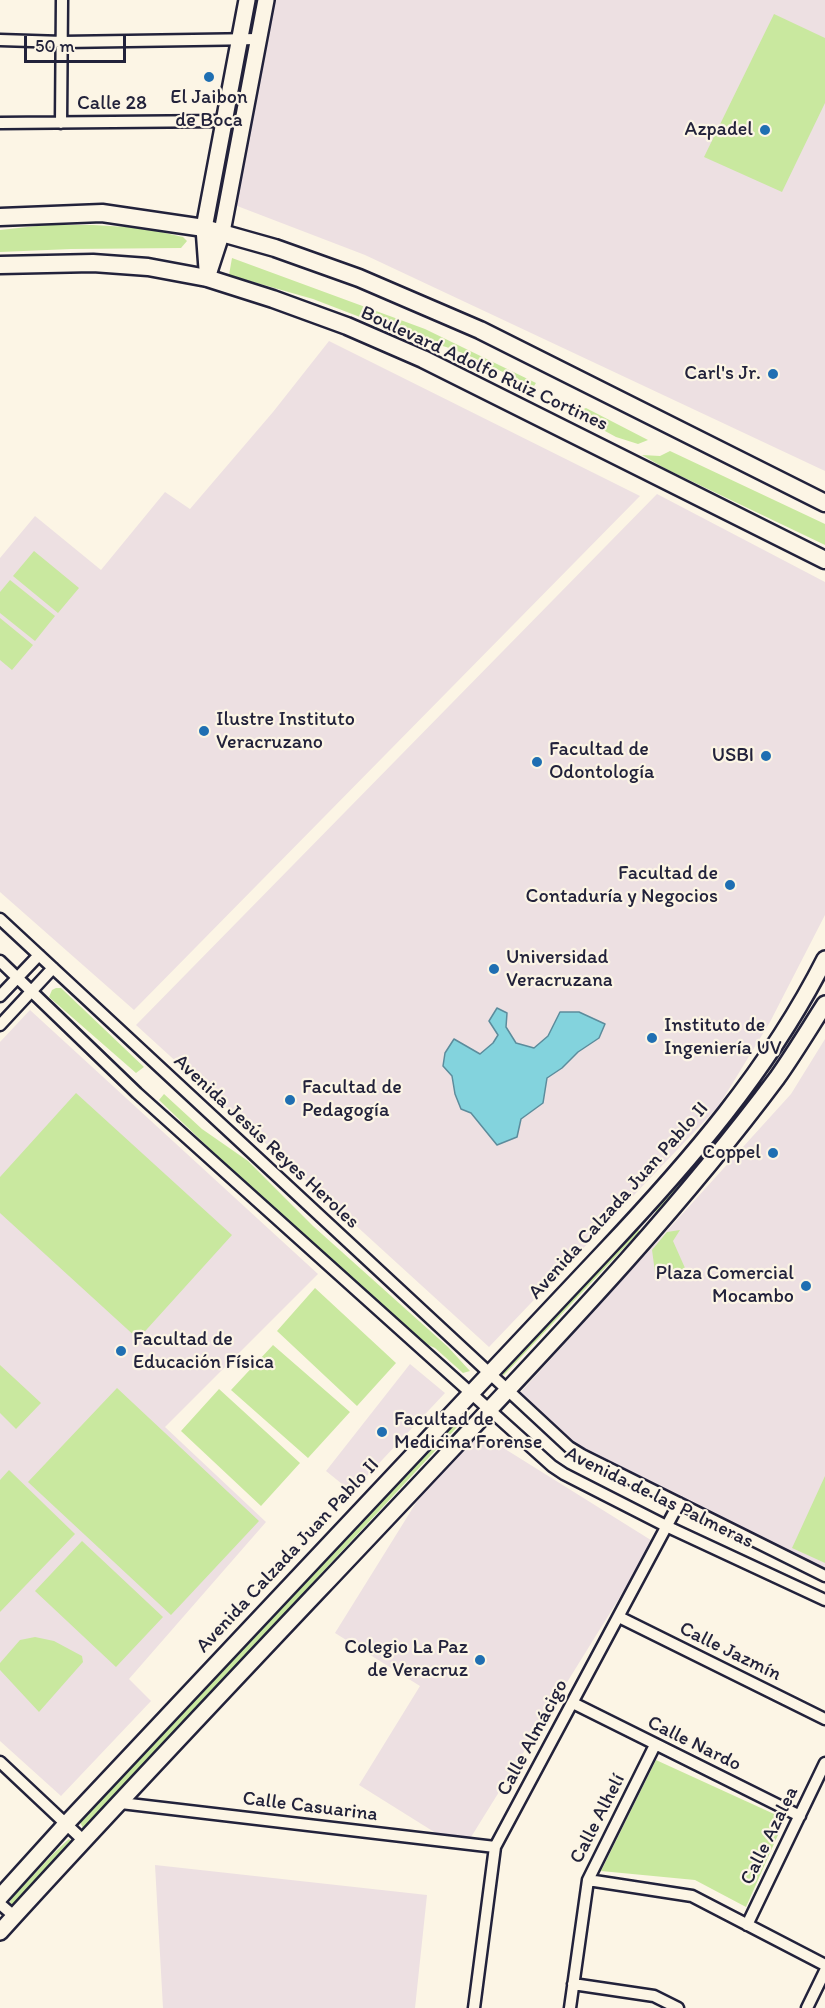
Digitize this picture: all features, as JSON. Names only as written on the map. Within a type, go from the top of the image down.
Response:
[{"type":"main road","points":[[207,278],[204,228],[247,0]]},
{"type":"main road","points":[[207,278],[222,232],[266,0]]},
{"type":"main road","name":"Boulevard Adolfo Ruiz Cortines","points":[[0,217],[102,213],[204,228],[275,248],[359,278],[480,330],[825,503]]},
{"type":"main road","name":"Boulevard Adolfo Ruiz Cortines","points":[[0,265],[93,262],[148,267],[207,278],[284,303],[347,326],[423,359],[825,560]]},
{"type":"main road","name":"Avenida Calzada Juan Pablo II","points":[[0,1897],[639,1215],[715,1128],[761,1066],[819,986],[825,959]]},
{"type":"main road","name":"Avenida Calzada Juan Pablo II","points":[[0,1932],[83,1840],[508,1391],[655,1227],[778,1076],[825,1004]]},
{"type":"main road","points":[[639,1215],[655,1227]]},
{"type":"street","points":[[61,123],[62,0]]},
{"type":"street","points":[[0,40],[63,42],[258,39]]},
{"type":"street","name":"Calle 28","points":[[0,123],[225,121]]},
{"type":"street","name":"Avenida Jesús Reyes Heroles","points":[[0,919],[508,1391]]},
{"type":"street","points":[[0,996],[39,955]]},
{"type":"street","points":[[0,962],[137,1093],[490,1409]]},
{"type":"street","points":[[0,1025],[53,968]]},
{"type":"street","name":"Avenida de las Palmeras","points":[[508,1391],[569,1447],[582,1455],[825,1576]]},
{"type":"street","name":"Avenida de las Palmeras","points":[[490,1409],[552,1466],[564,1474],[666,1526],[825,1600]]},
{"type":"street","name":"Calle Almácigo","points":[[474,2008],[495,1847],[679,1503]]},
{"type":"street","name":"Calle Jazmín","points":[[619,1617],[825,1719]]},
{"type":"street","name":"Calle Nardo","points":[[573,1703],[800,1816]]},
{"type":"street","name":"Calle Alhelí","points":[[570,2008],[588,1880],[655,1745]]},
{"type":"street","points":[[0,1762],[83,1840]]},
{"type":"street","name":"Calle Azalea","points":[[747,1925],[825,1763]]},
{"type":"street","name":"Calle Casuarina","points":[[120,1803],[495,1847]]},
{"type":"street","points":[[588,1880],[692,1896],[825,1965]]},
{"type":"street","points":[[0,1904],[14,1916]]},
{"type":"street","points":[[807,2008],[825,1971]]},
{"type":"street","points":[[573,1984],[654,1996],[678,2008]]},
{"type":"shaded area","points":[[274,0],[825,0],[825,471],[365,255],[232,204]]},
{"type":"shaded area","name":"Ilustre Instituto Veracruzano","points":[[329,341],[640,496],[134,1010],[0,892],[0,558],[35,516],[101,570],[165,492],[190,509],[273,412]]},
{"type":"shaded area","name":"Universidad Veracruzana","points":[[657,494],[825,582],[825,915],[770,1022],[718,1107],[489,1347],[136,1025]]},
{"type":"shaded area","name":"Facultad de Educación Física","points":[[30,1010],[318,1274],[165,1427],[266,1522],[129,1679],[151,1701],[61,1796],[0,1741],[0,1042]]},
{"type":"shaded area","points":[[825,1039],[825,1573],[582,1455],[519,1394],[791,1094]]},
{"type":"shaded area","name":"Facultad de Medicina Forense","points":[[410,1364],[445,1393],[352,1492],[326,1471]]},
{"type":"shaded area","name":"Colegio La Paz de Veracruz","points":[[465,1424],[654,1542],[463,1850],[359,1785],[420,1686],[335,1633]]},
{"type":"shaded area","points":[[155,1865],[427,1895],[415,2008],[163,2008]]},
{"type":"green space","name":"Azpadel","points":[[774,14],[825,38],[825,103],[782,192],[704,157]]},
{"type":"green space","points":[[46,225],[143,228],[183,237],[187,241],[181,248],[0,252],[0,230]]},
{"type":"green space","points":[[232,258],[425,329],[536,383],[534,386],[453,349],[425,342],[313,299],[229,275]]},
{"type":"green space","points":[[586,408],[648,440],[638,444],[616,437],[581,418],[579,413]]},
{"type":"green space","points":[[670,451],[825,524],[825,545],[666,469],[642,455],[660,456]]},
{"type":"green space","points":[[34,551],[79,588],[58,613],[13,576]]},
{"type":"green space","points":[[10,580],[55,616],[35,641],[0,613],[0,592]]},
{"type":"green space","points":[[0,618],[33,645],[12,670],[0,660]]},
{"type":"green space","points":[[61,988],[144,1067],[136,1073],[49,997],[52,990]]},
{"type":"green space","points":[[760,1080],[761,1085],[723,1136],[658,1212],[653,1211],[653,1206],[755,1081]]},
{"type":"green space","points":[[76,1093],[232,1235],[138,1339],[0,1213],[0,1177]]},
{"type":"green space","points":[[164,1094],[202,1129],[248,1161],[313,1226],[448,1347],[470,1371],[463,1373],[435,1348],[422,1342],[284,1220],[159,1100]]},
{"type":"green space","points":[[634,1227],[638,1227],[639,1232],[504,1375],[501,1374],[499,1371]]},
{"type":"green space","points":[[680,1230],[673,1241],[689,1277],[661,1266],[657,1273],[655,1272],[652,1250],[667,1232]]},
{"type":"green space","points":[[315,1288],[396,1363],[357,1406],[277,1331]]},
{"type":"green space","points":[[273,1345],[350,1412],[308,1458],[231,1390]]},
{"type":"green space","points":[[0,1365],[41,1403],[16,1429],[0,1413]]},
{"type":"green space","points":[[117,1388],[259,1521],[171,1615],[28,1482]]},
{"type":"green space","points":[[219,1389],[300,1463],[261,1506],[181,1431]]},
{"type":"green space","points":[[465,1410],[470,1413],[83,1828],[80,1822]]},
{"type":"green space","points":[[9,1470],[75,1534],[0,1612],[0,1480]]},
{"type":"green space","points":[[825,1476],[825,1563],[792,1548]]},
{"type":"green space","points":[[82,1541],[163,1617],[116,1667],[35,1591]]},
{"type":"green space","points":[[35,1637],[54,1641],[82,1656],[83,1662],[39,1712],[0,1670],[0,1663],[20,1640]]},
{"type":"green space","points":[[656,1760],[785,1819],[746,1907],[695,1880],[601,1871]]},
{"type":"green space","points":[[69,1839],[72,1841],[71,1849],[12,1905],[10,1902],[12,1898]]},
{"type":"water","points":[[497,1008],[507,1013],[506,1027],[516,1043],[534,1048],[548,1036],[560,1012],[579,1012],[605,1024],[599,1038],[547,1078],[543,1103],[521,1119],[517,1137],[497,1145],[471,1113],[461,1109],[455,1094],[452,1076],[443,1066],[445,1053],[454,1039],[480,1054],[493,1043],[498,1035],[489,1021]]},
{"type":"place","name":"El Jaibon de Boca","points":[[209,77]]},
{"type":"place","name":"Azpadel","points":[[765,130]]},
{"type":"place","name":"Carl's Jr.","points":[[773,374]]},
{"type":"place","name":"Ilustre Instituto Veracruzano","points":[[204,731]]},
{"type":"place","name":"USBI","points":[[766,756]]},
{"type":"place","name":"Facultad de Odontología","points":[[537,762]]},
{"type":"place","name":"Facultad de Contaduría y Negocios","points":[[730,885]]},
{"type":"place","name":"Universidad Veracruzana","points":[[494,969]]},
{"type":"place","name":"Instituto de Ingeniería UV","points":[[652,1038]]},
{"type":"place","name":"Facultad de Pedagogía","points":[[290,1100]]},
{"type":"place","name":"Coppel","points":[[773,1153]]},
{"type":"place","name":"Plaza Comercial Mocambo","points":[[806,1286]]},
{"type":"place","name":"Facultad de Educación Física","points":[[121,1351]]},
{"type":"place","name":"Facultad de Medicina Forense","points":[[382,1432]]},
{"type":"place","name":"Colegio La Paz de Veracruz","points":[[480,1660]]}]
